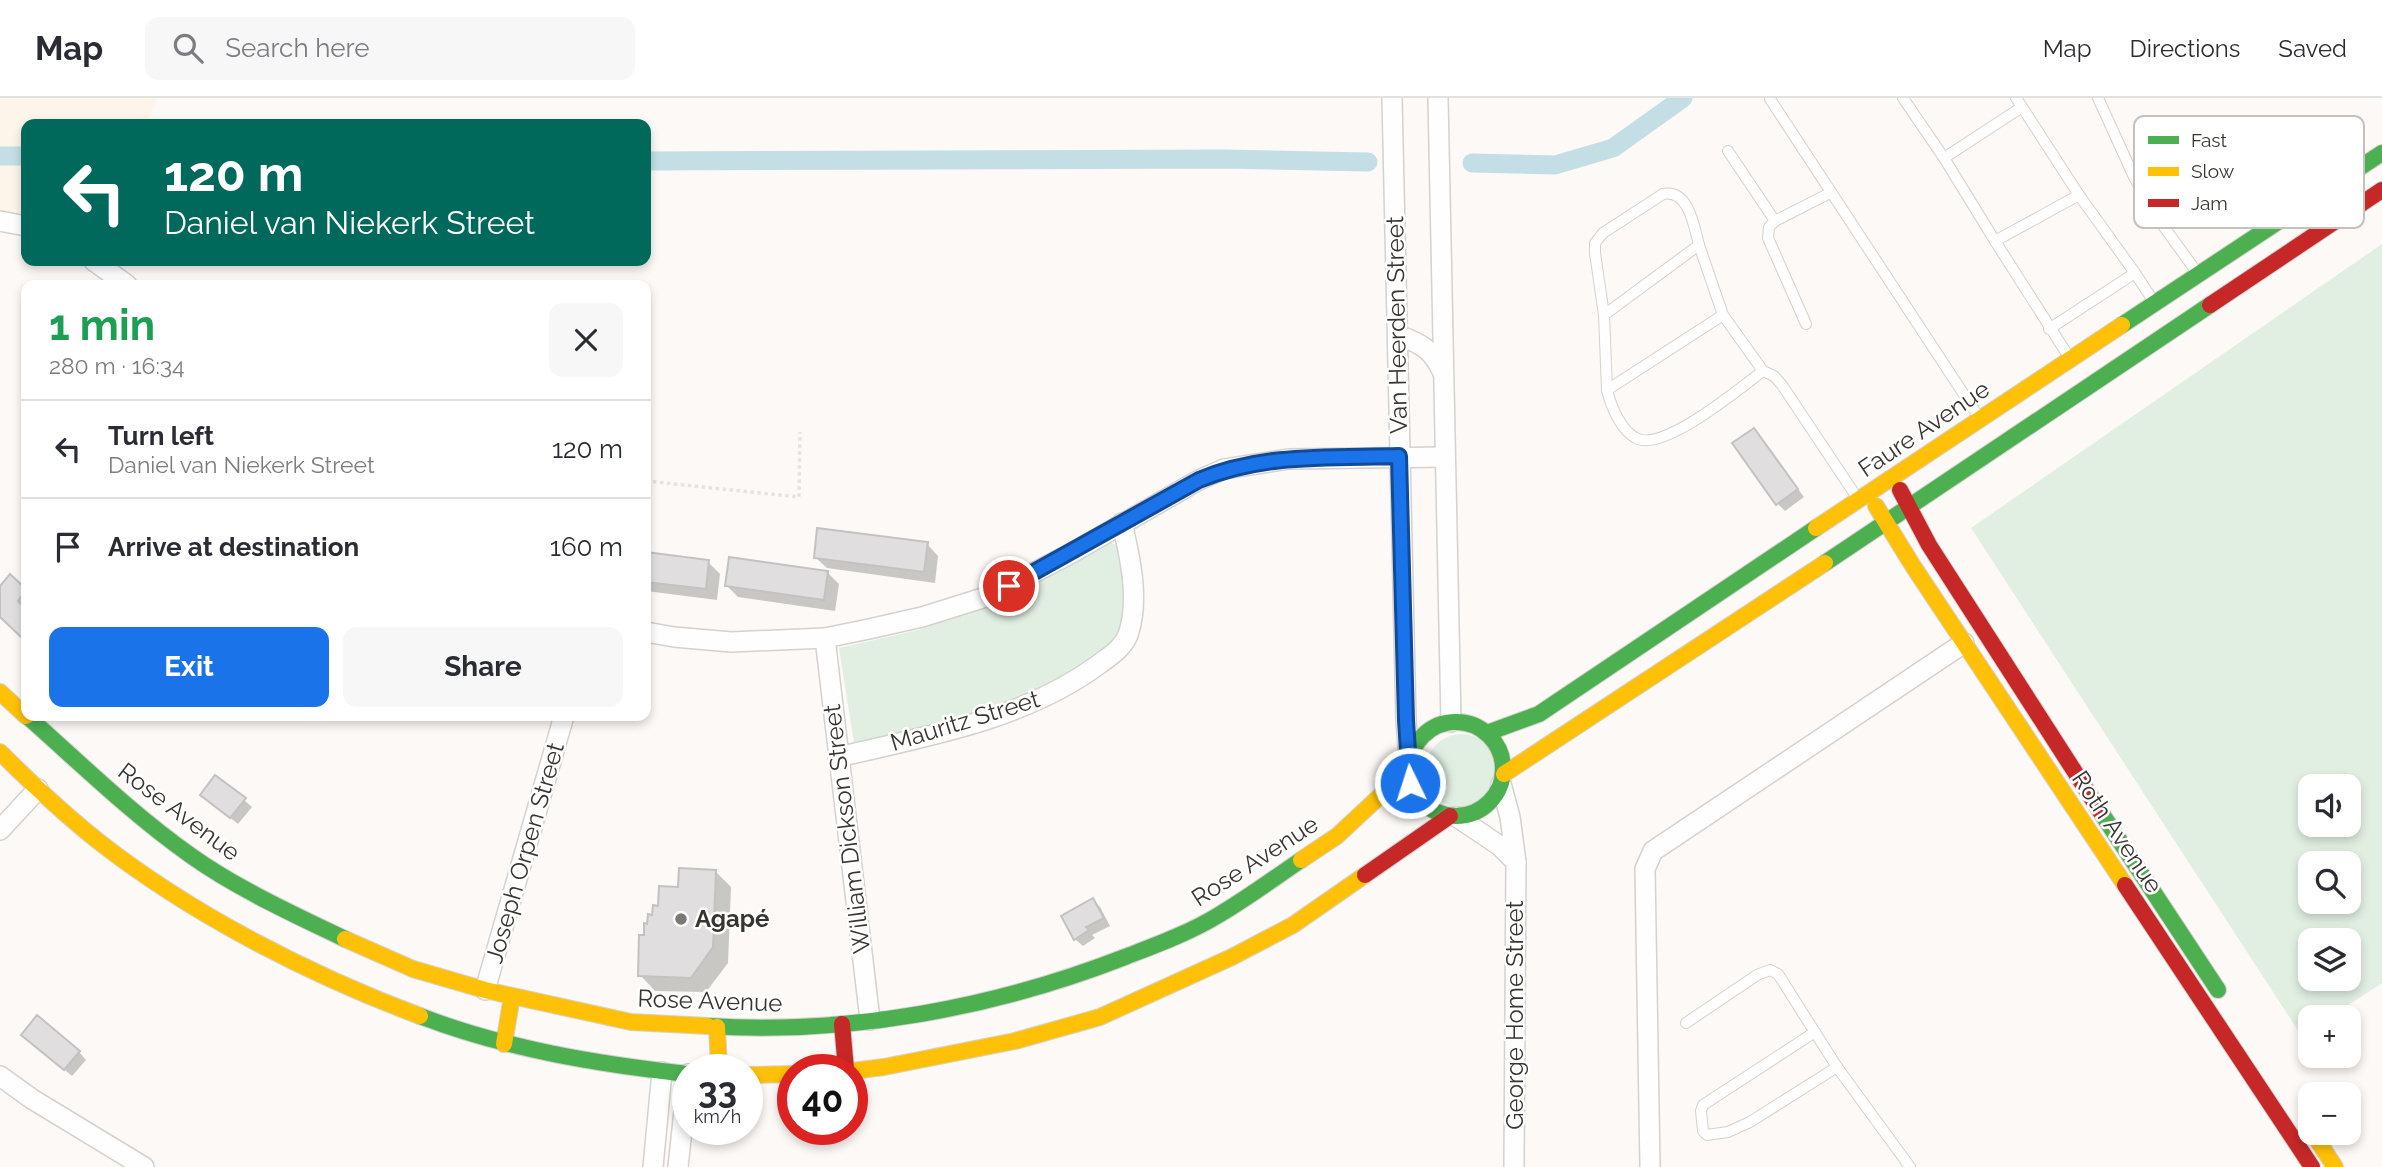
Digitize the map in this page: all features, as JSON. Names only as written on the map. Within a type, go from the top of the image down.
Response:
[{"type":"street","name":"Van Heerden Street","points":[[1392,98],[1399,456],[1409,765]]},
{"type":"street","name":"Van Heerden Street","points":[[1438,98],[1451,722]]},
{"type":"street","name":"Faure Avenue","points":[[2364,164],[2382,153]]},
{"type":"street","points":[[2364,164],[2381,191],[2364,202]]},
{"type":"street","points":[[0,221],[21,225]]},
{"type":"street","name":"Faure Avenue","points":[[1487,733],[1539,714],[2268,228]]},
{"type":"street","points":[[1503,779],[1710,636],[1910,506],[2326,228]]},
{"type":"street","points":[[101,266],[120,280]]},
{"type":"street","points":[[1398,335],[1420,343],[1435,356],[1443,374]]},
{"type":"street","points":[[651,633],[674,638],[731,642],[825,638],[922,617],[989,596],[1199,480],[1224,470],[1289,459],[1445,457]]},
{"type":"street","name":"Roth Avenue","points":[[1892,479],[1910,506],[1929,545],[2226,1003]]},
{"type":"street","name":"Roth Avenue","points":[[1864,497],[1884,522],[2312,1167]]},
{"type":"street","name":"Mauritz Street","points":[[838,757],[947,731],[1023,707],[1073,684],[1111,656],[1127,636],[1131,621],[1133,585],[1122,523]]},
{"type":"street","points":[[1687,613],[1710,636]]},
{"type":"street","name":"William Dickson Street","points":[[825,638],[870,1020]]},
{"type":"street","points":[[1650,1167],[1646,869],[1653,851],[1964,643]]},
{"type":"street","name":"Rose Avenue","points":[[0,692],[21,711]]},
{"type":"street","name":"Rose Avenue","points":[[28,721],[41,746],[191,856],[273,904],[413,970],[453,993],[485,990],[512,996],[630,1034],[717,1027],[795,1027],[870,1020],[903,1023],[1016,994],[1084,973],[1149,948],[1216,917],[1337,836],[1409,765]]},
{"type":"street","name":"Joseph Orpen Street","points":[[485,990],[563,721]]},
{"type":"street","points":[[868,1066],[904,1057],[1015,1041],[1100,1017],[1232,957],[1293,925],[1453,816],[1476,813],[1491,802],[1503,779],[1504,764],[1498,747],[1487,733],[1468,723],[1439,724],[1428,730],[1412,749],[1410,783],[1416,795],[1425,805],[1437,812],[1453,816],[1500,846],[1516,862]]},
{"type":"street","points":[[19,771],[41,746]]},
{"type":"street","points":[[0,752],[38,789],[71,811],[114,853],[232,929],[326,979],[444,1026],[504,1044],[628,1069],[672,1073]]},
{"type":"street","name":"George Home Street","points":[[1503,779],[1516,862],[1514,1167]]},
{"type":"street","points":[[0,830],[38,789]]},
{"type":"street","points":[[444,1026],[453,993]]},
{"type":"street","points":[[504,1044],[512,996]]},
{"type":"street","points":[[842,1024],[845,1054]]},
{"type":"street","points":[[717,1027],[718,1054]]},
{"type":"street","points":[[628,1069],[630,1034]]},
{"type":"street","points":[[653,1167],[662,1072]]},
{"type":"street","points":[[0,1076],[32,1099],[144,1167]]},
{"type":"street","points":[[678,1167],[680,1145]]},
{"type":"street","points":[[2320,1145],[2335,1167]]},
{"type":"lane","points":[[1903,98],[1944,158],[2070,359]]},
{"type":"lane","points":[[2098,98],[2134,177]]},
{"type":"lane","points":[[1770,99],[1980,419]]},
{"type":"lane","points":[[1944,158],[2019,102],[2154,303]]},
{"type":"lane","points":[[1728,151],[1775,222]]},
{"type":"lane","points":[[1763,371],[1686,426],[1670,434],[1646,440],[1628,432],[1610,402],[1607,390],[1604,315],[1595,253],[1595,243],[1603,233],[1663,194],[1670,193],[1683,199],[1723,315],[1763,371],[1774,376],[1787,391],[1864,497]]},
{"type":"lane","points":[[1806,324],[1768,239],[1769,227],[1830,193]]},
{"type":"lane","points":[[1996,241],[2079,195]]},
{"type":"lane","points":[[2165,228],[2198,275]]},
{"type":"lane","points":[[1604,315],[1699,244]]},
{"type":"lane","points":[[2049,329],[2135,273]]},
{"type":"lane","points":[[1607,390],[1723,315]]},
{"type":"lane","points":[[1685,1023],[1757,975],[1770,970],[1778,974],[1837,1068],[1910,1167]]},
{"type":"lane","points":[[1815,1032],[1703,1105],[1703,1131],[1707,1135],[1717,1135],[1750,1122],[1837,1068]]},
{"type":"path","points":[[651,482],[799,497],[800,432]]},
{"type":"shaded area","points":[[0,98],[157,98],[149,119],[21,119],[21,217],[0,211]]},
{"type":"shaded area","points":[[2382,244],[2382,983],[2348,1005],[2298,1005],[2298,1030],[1971,528]]},
{"type":"shaded area","points":[[1108,542],[1117,545],[1125,560],[1124,636],[1062,682],[961,720],[854,743],[839,648],[918,630],[983,608]]},
{"type":"shaded area","points":[[1462,734],[1476,737],[1488,745],[1496,757],[1499,771],[1496,785],[1488,797],[1476,805],[1462,808],[1448,805],[1436,797],[1428,785],[1425,771],[1428,757],[1436,745],[1448,737]]},
{"type":"building","points":[[1754,428],[1798,489],[1776,505],[1732,443]]},
{"type":"building","points":[[817,528],[928,542],[924,572],[814,558]]},
{"type":"building","points":[[651,553],[709,560],[706,589],[651,583]]},
{"type":"building","points":[[729,557],[828,571],[824,600],[725,586]]},
{"type":"building","points":[[10,574],[21,584],[21,596],[18,601],[21,604],[21,637],[0,617],[0,586]]},
{"type":"building","points":[[215,775],[246,798],[230,818],[200,795]]},
{"type":"building","name":"Agapé","points":[[679,868],[716,870],[713,947],[691,978],[638,976],[639,935],[644,935],[644,923],[647,924],[648,914],[652,915],[653,905],[658,906],[659,886],[678,887]]},
{"type":"building","points":[[1093,898],[1104,918],[1086,927],[1089,930],[1074,940],[1061,916]]},
{"type":"building","points":[[37,1015],[80,1051],[64,1070],[21,1035]]},
{"type":"waterway","points":[[1472,163],[1555,165],[1613,148],[1683,98]]},
{"type":"waterway","points":[[0,156],[21,156]]},
{"type":"waterway","points":[[651,161],[1225,159],[1368,162]]},
{"type":"traffic: fast","points":[[2364,165],[2382,153]]},
{"type":"traffic: fast","points":[[2122,325],[2269,228]]},
{"type":"traffic: fast","points":[[1825,563],[2210,305]]},
{"type":"traffic: fast","points":[[1487,733],[1539,714],[1816,528]]},
{"type":"traffic: fast","points":[[33,721],[127,805],[190,855],[246,889],[345,939]]},
{"type":"traffic: fast","points":[[1447,722],[1465,722],[1490,735],[1500,751],[1503,769],[1500,787],[1490,803],[1465,816],[1447,816],[1422,803],[1409,778],[1409,760],[1422,735],[1447,722]]},
{"type":"traffic: fast","points":[[2100,811],[2218,990]]},
{"type":"traffic: fast","points":[[708,1026],[761,1028],[867,1022],[973,1004],[1024,991],[1125,957],[1184,933],[1228,909],[1301,860]]},
{"type":"traffic: fast","points":[[420,1016],[485,1038],[552,1054],[672,1072]]},
{"type":"traffic: slow","points":[[1816,528],[2122,325]]},
{"type":"traffic: slow","points":[[1876,506],[2125,885]]},
{"type":"traffic: slow","points":[[1504,774],[1825,563]]},
{"type":"traffic: slow","points":[[0,692],[21,711]]},
{"type":"traffic: slow","points":[[0,752],[85,831],[172,893],[294,962],[420,1016]]},
{"type":"traffic: slow","points":[[1301,860],[1337,836],[1409,769]]},
{"type":"traffic: slow","points":[[868,1069],[1015,1041],[1100,1017],[1232,957],[1293,925],[1365,875]]},
{"type":"traffic: slow","points":[[345,939],[413,969],[485,990],[631,1022],[708,1026]]},
{"type":"traffic: slow","points":[[504,1044],[512,996]]},
{"type":"traffic: slow","points":[[717,1027],[718,1054]]},
{"type":"traffic: slow","points":[[763,1075],[777,1074]]},
{"type":"traffic: slow","points":[[2321,1145],[2335,1167]]},
{"type":"traffic: jam","points":[[2364,202],[2382,190]]},
{"type":"traffic: jam","points":[[2210,305],[2325,228]]},
{"type":"traffic: jam","points":[[1900,490],[1929,545],[2100,811]]},
{"type":"traffic: jam","points":[[1365,875],[1450,816]]},
{"type":"traffic: jam","points":[[2125,885],[2312,1167]]},
{"type":"traffic: jam","points":[[842,1024],[845,1054]]},
{"type":"place","name":"Agapé","points":[[681,919]]},
{"type":"route","points":[[1009,586],[1199,480],[1224,470],[1289,459],[1399,456],[1410,783]]}]
